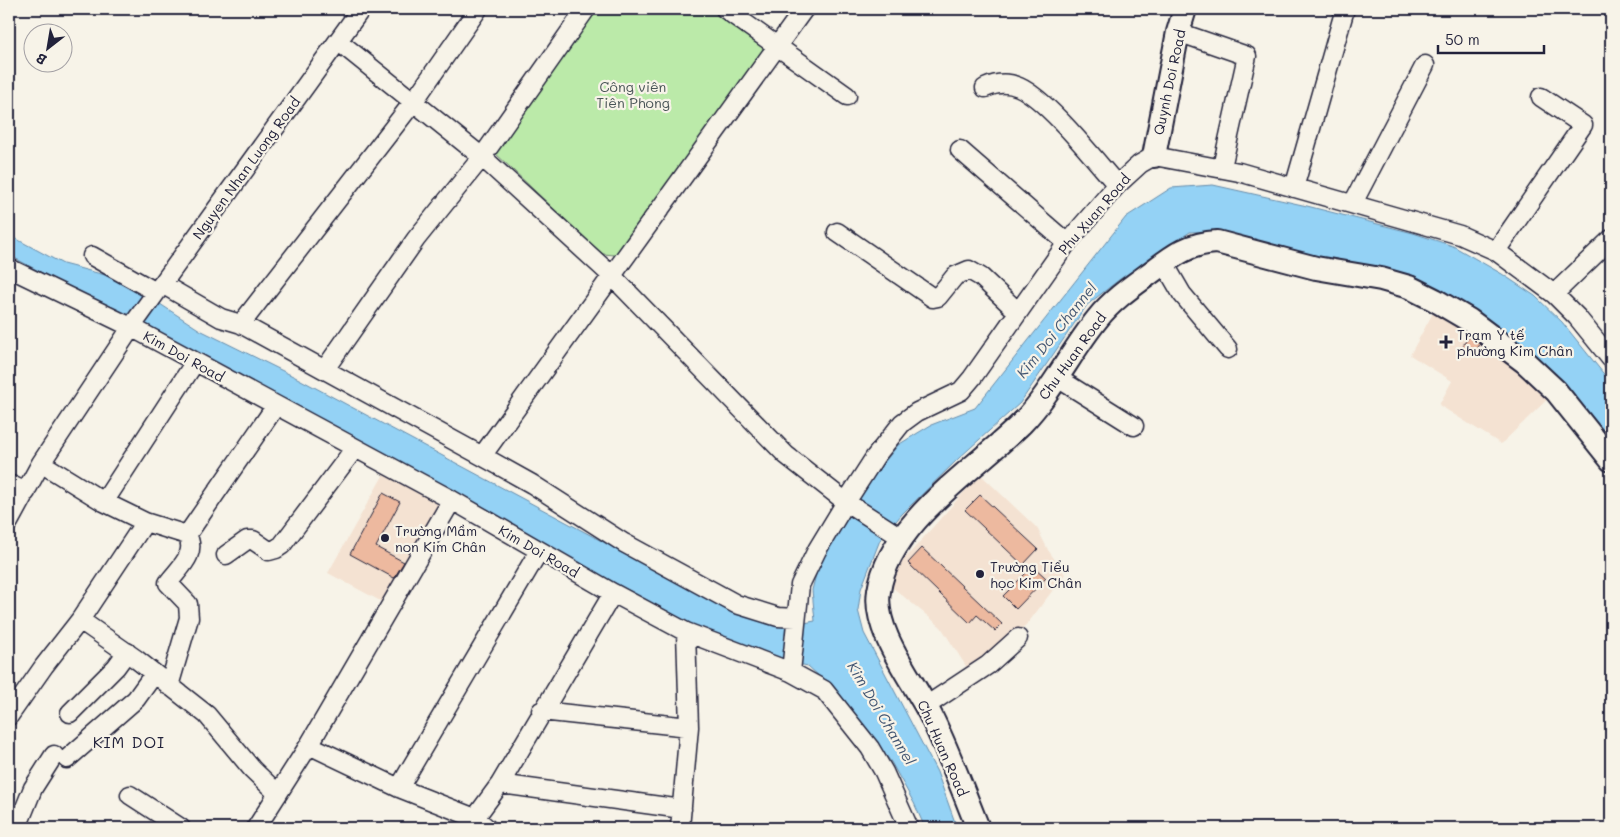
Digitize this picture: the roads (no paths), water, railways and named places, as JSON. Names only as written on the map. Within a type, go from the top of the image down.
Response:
[{"type":"main road","name":"Quynh Doi Road","points":[[1154,156],[1178,32],[1186,9]]},
{"type":"main road","name":"Chu Huan Road","points":[[978,828],[926,706],[892,645],[879,611],[878,591],[892,554],[902,538],[947,489],[1021,423],[1098,317],[1119,297],[1186,248],[1204,242],[1217,242],[1316,268],[1367,276],[1409,287],[1469,320],[1525,362],[1556,391],[1611,460]]},
{"type":"street","name":"Nguyen Nhan Luong Road","points":[[9,522],[41,463],[134,323],[361,9]]},
{"type":"street","points":[[240,324],[414,101],[478,9]]},
{"type":"street","points":[[325,369],[416,239],[482,157],[586,9]]},
{"type":"street","points":[[725,9],[848,96]]},
{"type":"street","points":[[482,456],[804,9]]},
{"type":"street","points":[[1294,188],[1345,9]]},
{"type":"street","points":[[1178,32],[1247,56],[1222,167]]},
{"type":"street","points":[[338,41],[482,157],[611,276],[786,455],[846,502],[902,538]]},
{"type":"street","points":[[1353,203],[1425,65]]},
{"type":"street","points":[[985,88],[999,84],[1020,87],[1038,101],[1079,141],[1117,185]]},
{"type":"street","points":[[1496,252],[1583,125],[1541,97]]},
{"type":"street","points":[[960,150],[1067,243]]},
{"type":"street","points":[[1154,156],[1222,167],[1435,226],[1496,252],[1554,294],[1577,317],[1611,359]]},
{"type":"street","name":"Phu Xuan Road","points":[[792,667],[800,584],[817,550],[875,458],[902,423],[917,412],[961,391],[1067,243],[1117,185],[1140,164],[1154,156]]},
{"type":"street","points":[[837,232],[934,298],[938,298],[955,276],[969,270],[981,277],[1018,312]]},
{"type":"street","points":[[1554,294],[1611,239]]},
{"type":"street","points":[[92,256],[156,293],[240,324],[325,369],[532,484],[624,543],[736,604],[778,617],[796,618]]},
{"type":"street","points":[[1164,263],[1182,294],[1228,349]]},
{"type":"street","name":"Kim Doi Road","points":[[9,268],[134,323],[195,362],[275,407],[452,500],[613,593],[686,632],[792,667],[824,690],[870,748],[884,772],[909,828]]},
{"type":"street","points":[[104,502],[195,362]]},
{"type":"street","points":[[1056,377],[1134,426]]},
{"type":"street","points":[[187,535],[275,407]]},
{"type":"street","points":[[226,554],[247,540],[253,540],[269,550],[276,549],[282,545],[355,448]]},
{"type":"street","points":[[41,463],[104,502],[145,522],[187,535],[192,544],[190,554],[168,583],[188,604],[189,618],[169,686]]},
{"type":"street","points":[[9,484],[26,492]]},
{"type":"street","points":[[256,828],[309,745],[452,500]]},
{"type":"street","points":[[9,716],[44,666],[80,620],[145,522]]},
{"type":"street","points":[[398,788],[539,551]]},
{"type":"street","points":[[309,745],[398,788],[481,823],[500,784],[541,711],[613,593]]},
{"type":"street","points":[[80,620],[127,652],[207,715],[252,769],[278,794]]},
{"type":"street","points":[[680,828],[689,728],[686,632]]},
{"type":"street","points":[[926,706],[988,665],[1018,638]]},
{"type":"street","points":[[70,713],[116,667],[127,652]]},
{"type":"street","points":[[17,824],[33,788],[60,757],[95,737],[136,699],[154,674]]},
{"type":"street","points":[[541,711],[689,728]]},
{"type":"street","points":[[500,784],[682,809]]},
{"type":"street","points":[[130,795],[181,828]]},
{"type":"water","name":"Kim Doi Channel","points":[[1213,185],[1307,206],[1413,233],[1453,246],[1502,274],[1535,296],[1562,322],[1611,383],[1611,447],[1532,359],[1337,262],[1212,231],[1190,232],[1120,279],[1087,305],[1020,403],[959,458],[902,514],[880,540],[861,589],[858,610],[864,633],[937,772],[957,828],[925,828],[914,803],[891,762],[842,697],[808,666],[777,660],[695,626],[9,255],[9,235],[63,264],[105,275],[160,304],[200,330],[299,379],[693,590],[788,626],[815,621],[812,590],[822,552],[863,489],[898,445],[931,425],[975,408],[1126,217],[1171,188]]},
{"type":"place","name":"Trạm Y tế phường Kim Chân","points":[[1446,342]]},
{"type":"place","name":"Trường Mầm non Kim Chân","points":[[385,538]]},
{"type":"place","name":"Trường Tiểu học Kim Chân","points":[[980,574]]},
{"type":"district","name":"KIM DOI","points":[[129,741]]},
{"type":"park label","name":"Công viên Tiên Phong","points":[[633,94]]}]
